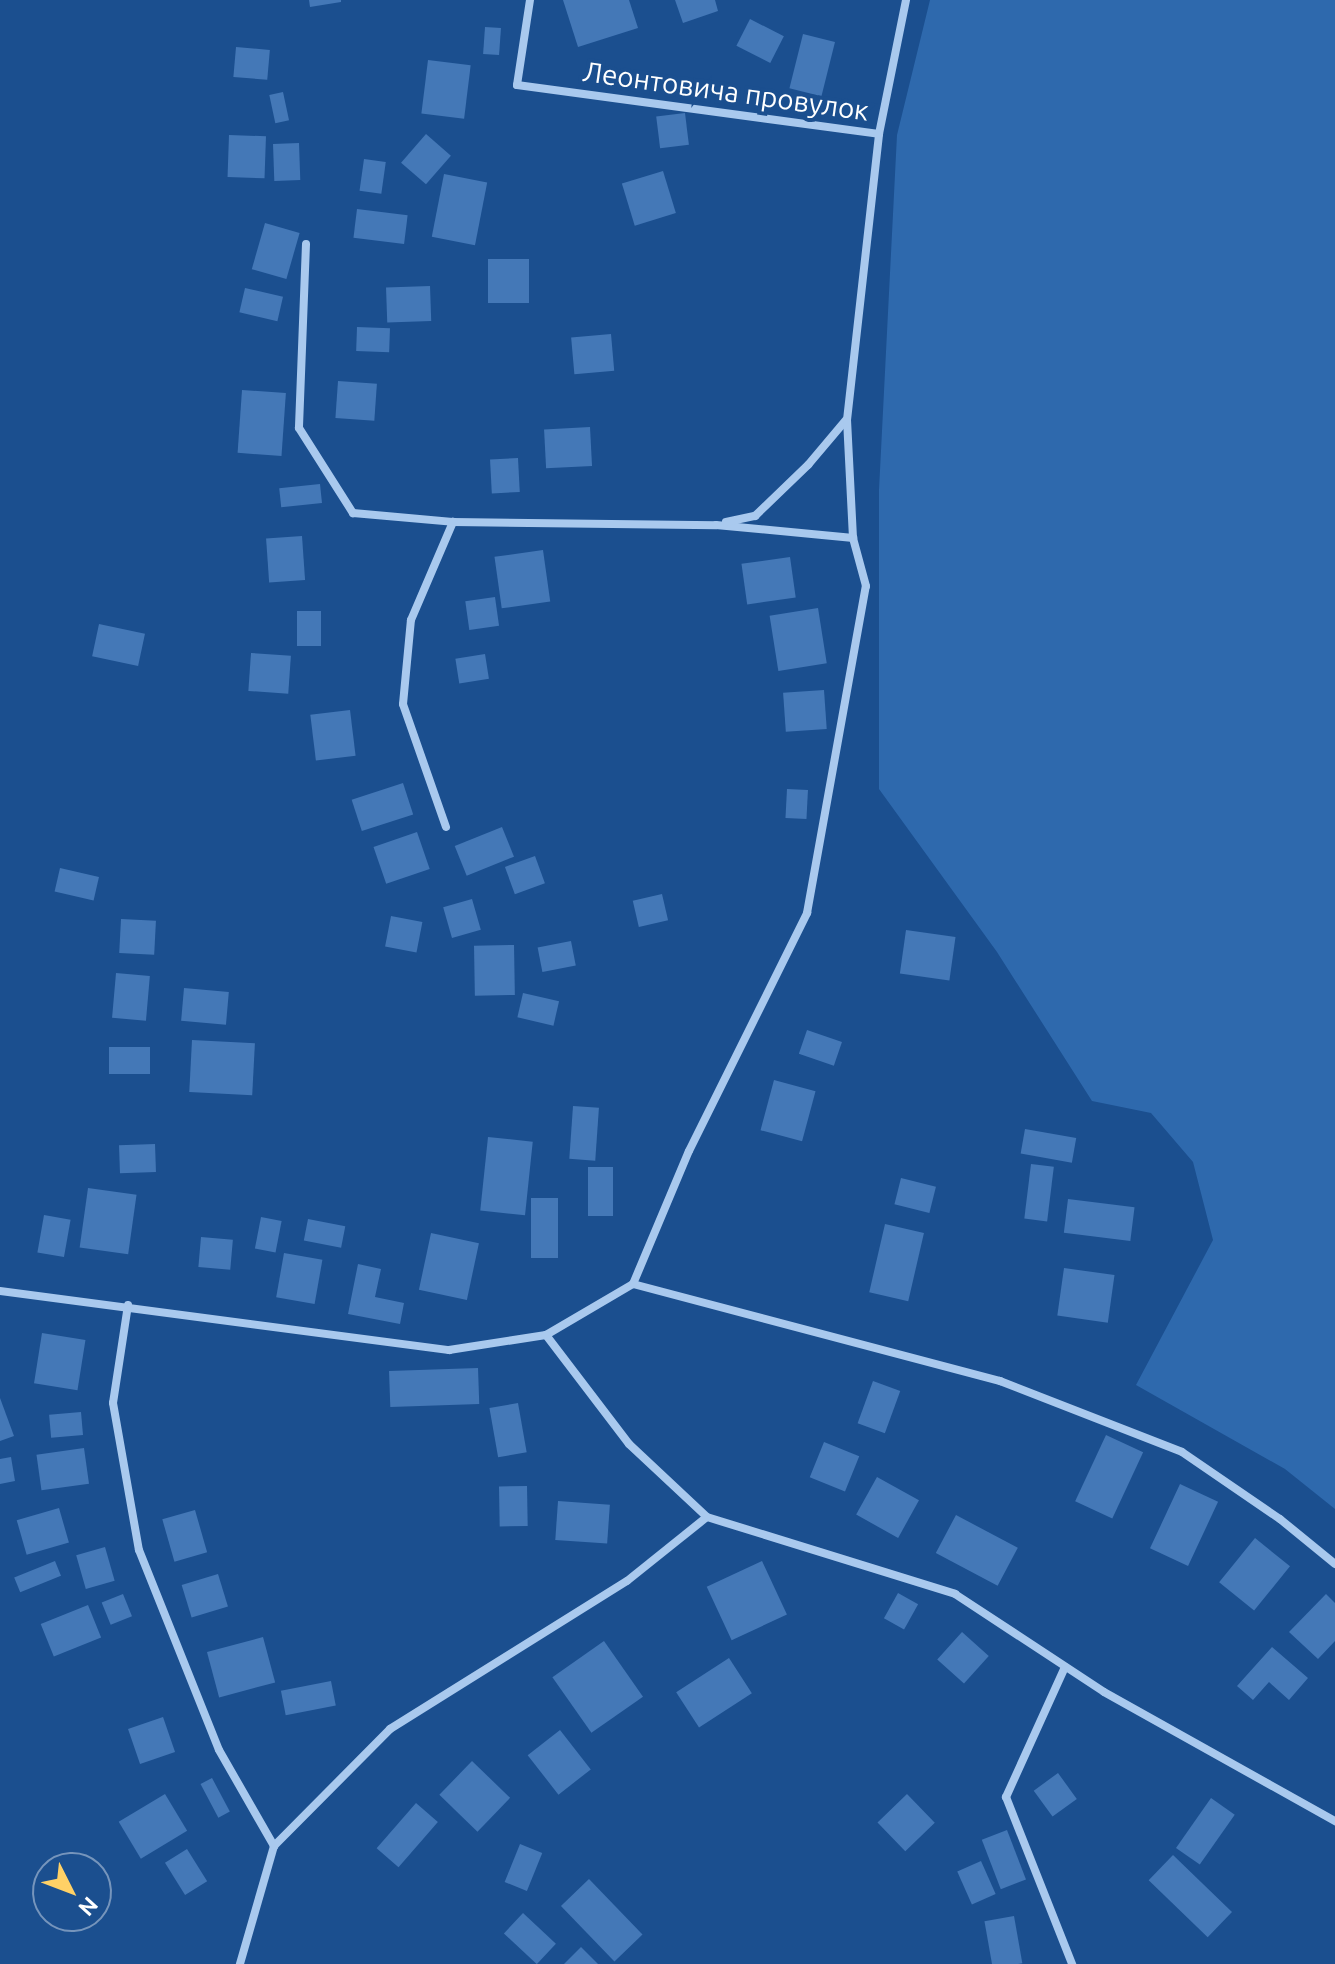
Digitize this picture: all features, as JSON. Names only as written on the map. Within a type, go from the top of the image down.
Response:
[{"type":"street","name":"Леонтовича провулок","points":[[530,0],[517,85],[879,134],[906,0]]},
{"type":"street","points":[[0,1291],[128,1305],[449,1350],[546,1335],[633,1284],[689,1151],[807,913],[866,586],[853,538],[847,420],[879,134]]},
{"type":"street","points":[[306,244],[299,428],[353,513],[453,522],[716,525],[853,538]]},
{"type":"street","points":[[716,525],[755,516],[847,420]]},
{"type":"street","points":[[446,827],[403,704],[411,620],[453,522]]},
{"type":"street","points":[[633,1284],[1000,1381],[1182,1452],[1280,1519],[1335,1564]]},
{"type":"street","points":[[128,1305],[113,1403],[139,1550],[219,1750],[274,1846]]},
{"type":"street","points":[[546,1335],[629,1444],[707,1517],[955,1594],[1104,1692],[1335,1821]]},
{"type":"street","points":[[240,1964],[274,1846],[390,1729],[627,1581],[707,1517]]},
{"type":"street","points":[[1065,1667],[1006,1797],[1072,1964]]},
{"type":"shaded area","points":[[930,0],[1335,0],[1335,1509],[1285,1469],[1136,1385],[1213,1240],[1193,1162],[1151,1113],[1092,1101],[997,952],[879,789],[879,490],[897,135]]},
{"type":"building","points":[[309,0],[341,0],[341,2],[310,7]]},
{"type":"building","points":[[563,0],[629,0],[638,28],[578,47]]},
{"type":"building","points":[[675,0],[715,0],[718,11],[683,23]]},
{"type":"building","points":[[750,19],[784,36],[770,63],[736,46]]},
{"type":"building","points":[[485,27],[501,28],[499,55],[483,54]]},
{"type":"building","points":[[803,34],[835,42],[821,96],[789,88]]},
{"type":"building","points":[[236,47],[270,50],[267,80],[233,77]]},
{"type":"building","points":[[428,60],[471,65],[464,119],[421,114]]},
{"type":"building","points":[[283,92],[289,120],[275,123],[269,95]]},
{"type":"building","points":[[685,113],[689,145],[660,148],[656,117]]},
{"type":"building","points":[[426,134],[451,156],[426,184],[401,163]]},
{"type":"building","points":[[229,135],[266,136],[265,178],[228,177]]},
{"type":"building","points":[[299,143],[300,180],[274,181],[273,144]]},
{"type":"building","points":[[364,159],[386,162],[381,194],[360,191]]},
{"type":"building","points":[[663,171],[676,213],[635,226],[622,184]]},
{"type":"building","points":[[444,174],[487,182],[475,245],[432,237]]},
{"type":"building","points":[[357,209],[408,215],[404,244],[353,238]]},
{"type":"building","points":[[265,223],[300,233],[286,279],[252,269]]},
{"type":"building","points":[[488,259],[529,259],[529,303],[488,303]]},
{"type":"building","points":[[430,286],[431,321],[387,323],[386,288]]},
{"type":"building","points":[[245,288],[283,297],[277,321],[239,312]]},
{"type":"building","points":[[357,327],[390,328],[389,352],[356,351]]},
{"type":"building","points":[[611,334],[614,371],[574,374],[571,337]]},
{"type":"building","points":[[338,381],[377,384],[374,421],[335,418]]},
{"type":"building","points":[[242,390],[286,393],[281,456],[238,453]]},
{"type":"building","points":[[590,427],[592,466],[546,468],[544,429]]},
{"type":"building","points":[[518,458],[520,492],[492,493],[490,459]]},
{"type":"building","points":[[320,484],[322,503],[281,507],[279,488]]},
{"type":"building","points":[[302,536],[305,580],[269,582],[266,539]]},
{"type":"building","points":[[543,550],[550,601],[502,608],[494,557]]},
{"type":"building","points":[[790,557],[796,598],[747,604],[741,564]]},
{"type":"building","points":[[495,597],[499,626],[469,630],[465,601]]},
{"type":"building","points":[[818,608],[827,663],[778,671],[770,616]]},
{"type":"building","points":[[297,611],[321,611],[321,646],[297,646]]},
{"type":"building","points":[[99,624],[145,634],[138,666],[92,656]]},
{"type":"building","points":[[251,653],[291,656],[288,694],[248,691]]},
{"type":"building","points":[[485,654],[489,679],[459,683],[455,659]]},
{"type":"building","points":[[824,690],[827,729],[786,732],[783,693]]},
{"type":"building","points":[[350,710],[356,756],[316,761],[310,715]]},
{"type":"building","points":[[403,783],[413,814],[362,831],[352,800]]},
{"type":"building","points":[[787,789],[808,790],[806,819],[785,818]]},
{"type":"building","points":[[502,827],[514,857],[467,876],[455,846]]},
{"type":"building","points":[[417,832],[430,869],[386,884],[374,847]]},
{"type":"building","points":[[535,856],[545,883],[515,894],[505,867]]},
{"type":"building","points":[[60,868],[99,877],[94,900],[55,891]]},
{"type":"building","points":[[662,894],[668,920],[639,927],[633,901]]},
{"type":"building","points":[[472,899],[481,930],[452,938],[443,907]]},
{"type":"building","points":[[391,916],[422,922],[416,953],[385,946]]},
{"type":"building","points":[[121,919],[156,921],[154,955],[119,953]]},
{"type":"building","points":[[906,930],[956,937],[949,981],[900,974]]},
{"type":"building","points":[[571,941],[576,966],[542,972],[538,947]]},
{"type":"building","points":[[514,945],[515,995],[475,996],[474,946]]},
{"type":"building","points":[[116,973],[150,976],[146,1021],[112,1018]]},
{"type":"building","points":[[184,988],[229,992],[226,1025],[181,1021]]},
{"type":"building","points":[[523,993],[559,1001],[553,1026],[517,1017]]},
{"type":"building","points":[[807,1030],[842,1042],[834,1066],[799,1054]]},
{"type":"building","points":[[192,1040],[255,1043],[252,1095],[189,1092]]},
{"type":"building","points":[[109,1047],[150,1047],[150,1074],[109,1074]]},
{"type":"building","points":[[774,1080],[816,1091],[802,1141],[761,1130]]},
{"type":"building","points":[[573,1106],[599,1108],[595,1161],[569,1159]]},
{"type":"building","points":[[1025,1129],[1076,1138],[1072,1163],[1021,1154]]},
{"type":"building","points":[[488,1137],[533,1142],[525,1215],[480,1211]]},
{"type":"building","points":[[155,1144],[156,1172],[120,1173],[119,1145]]},
{"type":"building","points":[[1031,1164],[1054,1167],[1047,1221],[1024,1219]]},
{"type":"building","points":[[588,1167],[613,1167],[613,1216],[588,1216]]},
{"type":"building","points":[[901,1178],[936,1187],[929,1213],[894,1204]]},
{"type":"building","points":[[88,1188],[137,1195],[128,1254],[80,1247]]},
{"type":"building","points":[[531,1198],[558,1198],[558,1258],[531,1258]]},
{"type":"building","points":[[1068,1199],[1135,1207],[1130,1241],[1064,1233]]},
{"type":"building","points":[[44,1215],[71,1220],[64,1257],[37,1252]]},
{"type":"building","points":[[261,1217],[282,1221],[276,1252],[255,1248]]},
{"type":"building","points":[[308,1219],[345,1226],[341,1248],[304,1241]]},
{"type":"building","points":[[885,1224],[924,1233],[908,1301],[869,1292]]},
{"type":"building","points":[[431,1233],[479,1243],[467,1300],[419,1290]]},
{"type":"building","points":[[201,1237],[233,1240],[230,1270],[198,1267]]},
{"type":"building","points":[[284,1253],[322,1260],[315,1304],[276,1297]]},
{"type":"building","points":[[358,1264],[381,1269],[375,1297],[404,1303],[400,1324],[348,1314]]},
{"type":"building","points":[[1064,1268],[1115,1275],[1108,1323],[1057,1316]]},
{"type":"building","points":[[42,1333],[85,1340],[77,1390],[34,1383]]},
{"type":"building","points":[[478,1368],[479,1404],[390,1407],[389,1371]]},
{"type":"building","points":[[873,1381],[900,1391],[885,1433],[858,1423]]},
{"type":"building","points":[[0,1398],[14,1436],[0,1441]]},
{"type":"building","points":[[518,1403],[527,1452],[498,1457],[489,1408]]},
{"type":"building","points":[[81,1412],[83,1435],[51,1438],[49,1415]]},
{"type":"building","points":[[1106,1435],[1143,1452],[1112,1518],[1075,1501]]},
{"type":"building","points":[[824,1442],[859,1456],[845,1491],[810,1477]]},
{"type":"building","points":[[84,1448],[89,1484],[41,1490],[36,1455]]},
{"type":"building","points":[[11,1457],[15,1481],[0,1484],[0,1459]]},
{"type":"building","points":[[877,1477],[919,1500],[898,1538],[856,1515]]},
{"type":"building","points":[[1180,1484],[1218,1502],[1188,1566],[1150,1548]]},
{"type":"building","points":[[499,1486],[527,1486],[528,1526],[500,1526]]},
{"type":"building","points":[[558,1501],[610,1505],[607,1544],[555,1540]]},
{"type":"building","points":[[59,1508],[69,1543],[27,1555],[17,1520]]},
{"type":"building","points":[[195,1510],[207,1552],[174,1562],[162,1519]]},
{"type":"building","points":[[956,1515],[1018,1548],[998,1586],[936,1553]]},
{"type":"building","points":[[1255,1538],[1290,1566],[1254,1611],[1219,1582]]},
{"type":"building","points":[[105,1547],[115,1581],[86,1589],[76,1555]]},
{"type":"building","points":[[55,1561],[61,1576],[20,1592],[14,1577]]},
{"type":"building","points":[[762,1561],[787,1614],[732,1640],[707,1587]]},
{"type":"building","points":[[218,1574],[228,1607],[192,1618],[182,1585]]},
{"type":"building","points":[[898,1593],[918,1604],[904,1630],[884,1618]]},
{"type":"building","points":[[123,1594],[132,1616],[111,1625],[102,1603]]},
{"type":"building","points":[[1326,1594],[1335,1603],[1335,1641],[1318,1659],[1289,1632]]},
{"type":"building","points":[[88,1605],[101,1637],[54,1657],[41,1624]]},
{"type":"building","points":[[962,1632],[989,1656],[964,1684],[937,1659]]},
{"type":"building","points":[[263,1637],[275,1682],[219,1697],[207,1652]]},
{"type":"building","points":[[604,1641],[643,1697],[591,1733],[552,1677]]},
{"type":"building","points":[[1272,1647],[1308,1678],[1289,1700],[1269,1682],[1253,1700],[1237,1686]]},
{"type":"building","points":[[729,1658],[752,1693],[699,1728],[676,1692]]},
{"type":"building","points":[[331,1681],[336,1706],[286,1715],[281,1691]]},
{"type":"building","points":[[163,1717],[175,1752],[140,1764],[128,1729]]},
{"type":"building","points":[[560,1730],[591,1769],[558,1795],[528,1755]]},
{"type":"building","points":[[472,1761],[510,1798],[477,1832],[439,1795]]},
{"type":"building","points":[[1058,1773],[1077,1799],[1053,1817],[1034,1791]]},
{"type":"building","points":[[212,1778],[230,1812],[218,1818],[201,1784]]},
{"type":"building","points":[[165,1794],[187,1831],[141,1859],[119,1822]]},
{"type":"building","points":[[907,1794],[935,1823],[905,1851],[878,1822]]},
{"type":"building","points":[[1211,1798],[1235,1815],[1200,1865],[1176,1848]]},
{"type":"building","points":[[416,1803],[438,1822],[399,1867],[377,1848]]},
{"type":"building","points":[[1007,1830],[1026,1879],[1001,1889],[982,1840]]},
{"type":"building","points":[[520,1844],[542,1853],[527,1891],[505,1882]]},
{"type":"building","points":[[187,1849],[207,1881],[185,1895],[165,1863]]},
{"type":"building","points":[[1173,1855],[1232,1912],[1208,1937],[1149,1880]]},
{"type":"building","points":[[981,1861],[996,1894],[972,1904],[957,1872]]},
{"type":"building","points":[[589,1879],[642,1934],[614,1961],[561,1906]]},
{"type":"building","points":[[523,1913],[556,1944],[537,1964],[504,1933]]},
{"type":"building","points":[[1014,1916],[1022,1963],[992,1964],[984,1921]]},
{"type":"building","points":[[581,1947],[598,1964],[564,1964]]}]
